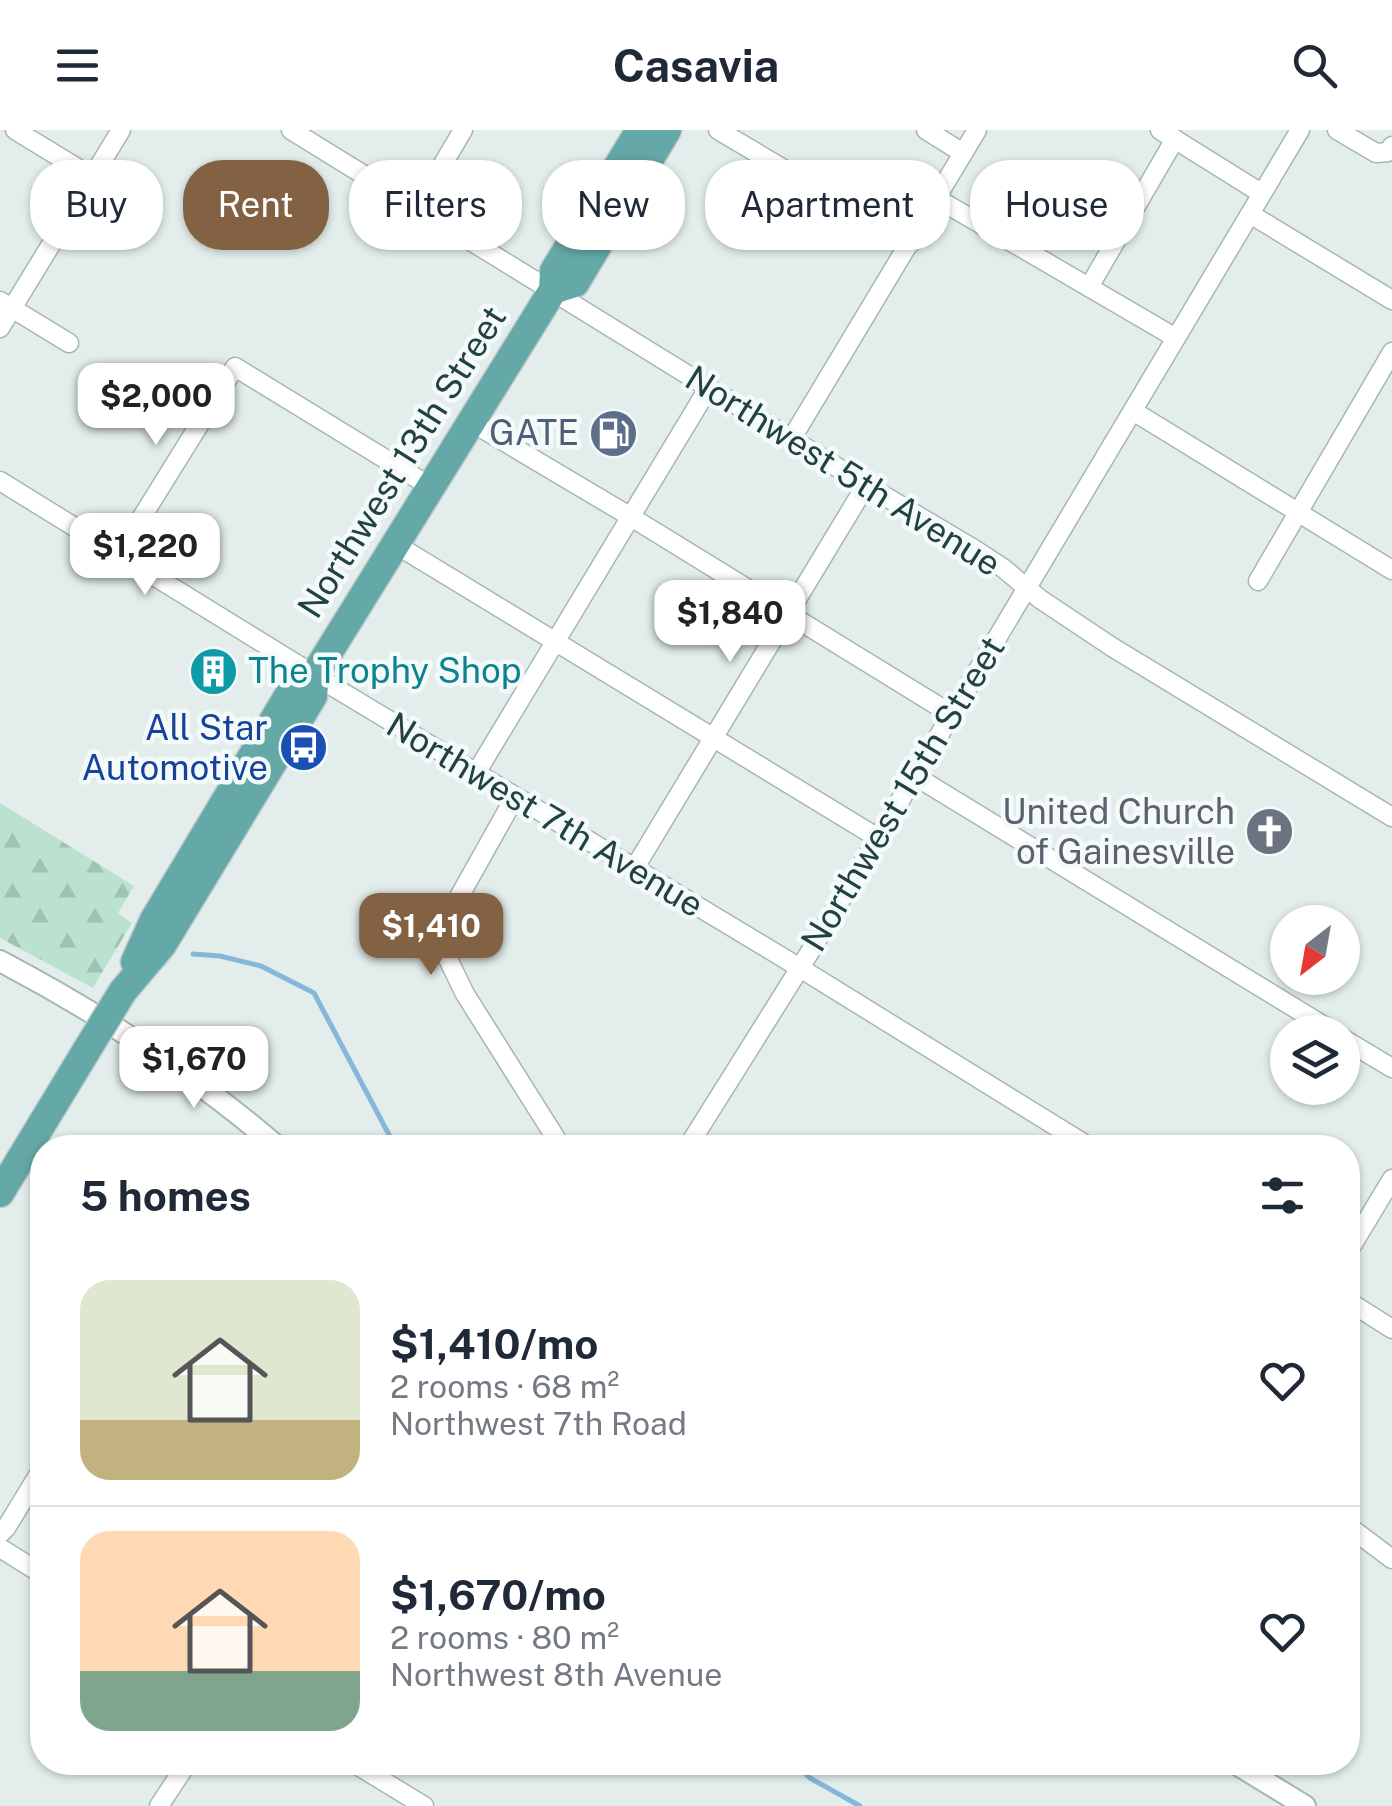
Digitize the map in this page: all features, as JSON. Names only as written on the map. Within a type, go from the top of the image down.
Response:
[{"type":"main road","name":"Northwest 13th Street","points":[[35,1135],[122,991],[146,935],[286,699],[296,683],[315,674],[553,290],[554,271],[640,130]]},
{"type":"main road","name":"Northwest 13th Street","points":[[553,290],[574,283],[667,130]]},
{"type":"main road","name":"Northwest 13th Street","points":[[0,1193],[30,1144]]},
{"type":"street","points":[[15,130],[64,160]]},
{"type":"street","points":[[102,160],[121,130]]},
{"type":"street","name":"Northwest 5th Avenue","points":[[290,130],[349,166]]},
{"type":"street","points":[[445,160],[463,130]]},
{"type":"street","points":[[718,130],[769,160]]},
{"type":"street","points":[[926,130],[963,153]]},
{"type":"street","points":[[950,175],[977,130]]},
{"type":"street","name":"Northwest 15th Street","points":[[694,1135],[800,968],[1300,130]]},
{"type":"street","points":[[1336,130],[1376,153],[1388,152],[1392,146]]},
{"type":"street","points":[[1089,287],[1168,134],[1261,193]]},
{"type":"street","points":[[950,206],[1176,338]]},
{"type":"street","points":[[1250,214],[1392,300]]},
{"type":"street","points":[[0,328],[6,304],[43,250]]},
{"type":"street","name":"Northwest 5th Avenue","points":[[487,250],[974,549],[1112,647],[1392,817]]},
{"type":"street","points":[[792,438],[906,250]]},
{"type":"street","points":[[6,304],[69,343]]},
{"type":"street","points":[[1258,581],[1392,352]]},
{"type":"street","points":[[119,554],[234,367],[431,487]]},
{"type":"street","points":[[476,773],[709,387]]},
{"type":"street","points":[[1133,410],[1392,570]]},
{"type":"street","points":[[471,422],[950,714]]},
{"type":"street","name":"Northwest 7th Avenue","points":[[0,481],[1070,1135]]},
{"type":"street","points":[[634,869],[866,486]]},
{"type":"street","points":[[395,544],[878,838]]},
{"type":"street","points":[[915,776],[1306,1015]]},
{"type":"street","points":[[515,798],[445,922],[448,958],[465,994],[554,1135]]},
{"type":"street","points":[[0,961],[135,1040],[264,1135]]},
{"type":"street","points":[[1360,1049],[1392,1068]]},
{"type":"street","points":[[1360,1232],[1392,1179]]},
{"type":"street","points":[[1360,1308],[1392,1328]]},
{"type":"street","points":[[0,1534],[30,1489]]},
{"type":"street","points":[[1360,1535],[1392,1559]]},
{"type":"street","points":[[0,1548],[30,1567]]},
{"type":"street","points":[[159,1806],[179,1775]]},
{"type":"street","points":[[373,1775],[424,1806]]},
{"type":"street","points":[[1254,1775],[1305,1806]]},
{"type":"green space","points":[[0,803],[134,886],[118,913],[132,923],[93,988],[0,938]]},
{"type":"waterway","points":[[193,954],[261,966],[314,993],[389,1135]]},
{"type":"waterway","points":[[807,1775],[860,1806]]},
{"type":"place","name":"GATE","points":[[614,433]]},
{"type":"place","name":"The Trophy Shop","points":[[213,671]]},
{"type":"place","name":"All Star Automotive","points":[[303,748]]},
{"type":"place","name":"United Church of Gainesville","points":[[1270,832]]}]
